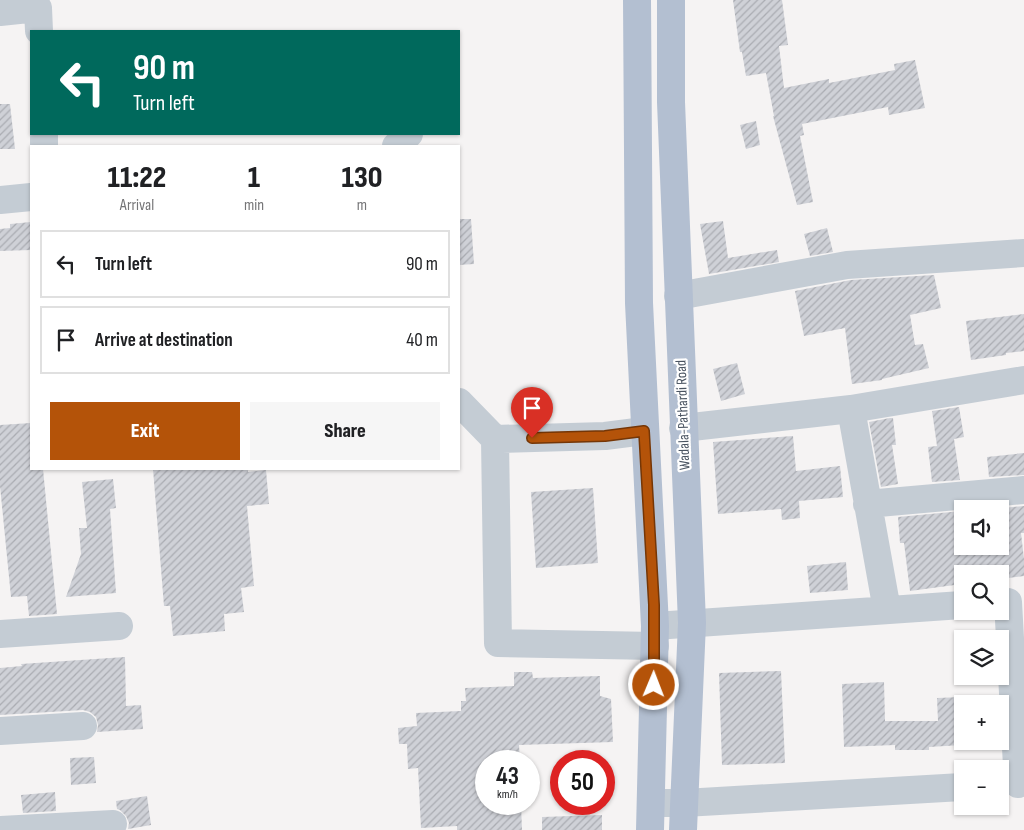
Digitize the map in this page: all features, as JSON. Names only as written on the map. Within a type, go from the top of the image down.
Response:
[{"type":"main road","points":[[637,0],[639,303],[655,636],[650,830]]},
{"type":"main road","name":"Wadala-Pathardi Road","points":[[671,0],[671,102],[692,623],[682,830]]},
{"type":"street","points":[[0,12],[38,8],[39,30]]},
{"type":"street","points":[[397,145],[408,135]]},
{"type":"street","points":[[0,200],[30,197]]},
{"type":"street","points":[[678,296],[847,264],[1024,252]]},
{"type":"street","points":[[683,428],[850,409],[1024,380]]},
{"type":"street","points":[[460,403],[495,439],[498,643],[655,636],[692,623],[954,606]]},
{"type":"street","points":[[850,409],[887,610]]},
{"type":"street","points":[[495,439],[605,436],[644,431]]},
{"type":"street","points":[[867,504],[1024,490]]},
{"type":"street","points":[[1011,602],[1014,785]]},
{"type":"street","points":[[0,634],[119,626]]},
{"type":"street","points":[[0,731],[83,726]]},
{"type":"street","points":[[651,803],[684,803],[954,787]]},
{"type":"street","points":[[0,830],[113,824]]},
{"type":"building","points":[[733,0],[782,0],[788,45],[779,46],[784,88],[829,79],[829,83],[895,70],[894,64],[915,60],[925,108],[889,115],[888,107],[802,124],[804,135],[800,136],[813,202],[797,205],[773,116],[766,73],[746,76],[742,52],[740,52]]},
{"type":"building","points":[[0,104],[10,104],[15,149],[0,149]]},
{"type":"building","points":[[756,121],[760,145],[746,149],[740,125]]},
{"type":"building","points":[[460,219],[471,219],[474,264],[460,265]]},
{"type":"building","points":[[723,221],[728,258],[777,250],[779,262],[709,274],[700,224]]},
{"type":"building","points":[[30,222],[30,250],[0,251],[0,229],[10,228],[10,224]]},
{"type":"building","points":[[827,228],[833,252],[810,256],[804,234]]},
{"type":"building","points":[[934,275],[941,308],[910,315],[915,345],[923,344],[929,368],[882,380],[852,384],[845,328],[804,336],[795,291],[851,280]]},
{"type":"building","points":[[1024,314],[1024,351],[971,360],[966,321]]},
{"type":"building","points":[[737,363],[745,394],[721,401],[713,369]]},
{"type":"building","points":[[959,407],[964,437],[954,439],[960,480],[932,482],[928,447],[937,446],[932,411]]},
{"type":"building","points":[[893,418],[896,445],[892,445],[898,484],[881,487],[869,422]]},
{"type":"building","points":[[30,423],[30,470],[43,470],[57,614],[29,616],[27,596],[11,597],[0,486],[0,425]]},
{"type":"building","points":[[793,436],[796,471],[840,466],[843,497],[799,501],[800,518],[782,520],[781,509],[718,514],[713,442]]},
{"type":"building","points":[[1024,453],[1024,475],[989,477],[987,457]]},
{"type":"building","points":[[153,470],[248,470],[248,472],[266,470],[269,504],[247,506],[254,586],[241,588],[244,612],[224,614],[225,631],[173,636],[170,606],[164,606]]},
{"type":"building","points":[[113,479],[116,508],[110,509],[116,593],[66,597],[81,554],[79,528],[87,528],[82,482]]},
{"type":"building","points":[[593,488],[598,563],[536,568],[531,492]]},
{"type":"building","points":[[1024,506],[1024,533],[1021,533],[1024,576],[1009,578],[1009,565],[954,565],[954,585],[910,591],[904,543],[900,543],[898,517],[954,512],[954,555],[1009,555],[1009,507]]},
{"type":"building","points":[[846,562],[848,590],[810,593],[807,566]]},
{"type":"building","points":[[125,657],[126,706],[141,705],[143,729],[97,732],[96,717],[90,712],[83,710],[0,715],[0,668],[22,666],[21,664]]},
{"type":"building","points":[[781,671],[785,763],[722,765],[719,673]]},
{"type":"building","points":[[514,672],[532,672],[533,678],[600,676],[600,696],[611,699],[613,742],[519,745],[519,750],[475,750],[475,815],[521,815],[522,830],[457,830],[457,826],[421,828],[418,768],[408,769],[407,744],[399,744],[398,728],[417,726],[416,713],[461,711],[461,701],[466,701],[465,688],[514,686]]},
{"type":"building","points":[[884,682],[885,721],[938,721],[937,698],[954,697],[954,745],[929,747],[929,750],[895,750],[895,745],[844,747],[842,684]]},
{"type":"building","points":[[94,757],[96,783],[71,785],[70,758]]},
{"type":"building","points":[[55,792],[56,811],[23,813],[21,795]]},
{"type":"building","points":[[147,796],[151,825],[128,829],[129,823],[126,816],[117,809],[116,801]]},
{"type":"building","points":[[602,815],[602,830],[542,830],[542,817]]},
{"type":"route","points":[[532,438],[605,436],[644,431],[654,605],[654,685]]}]
